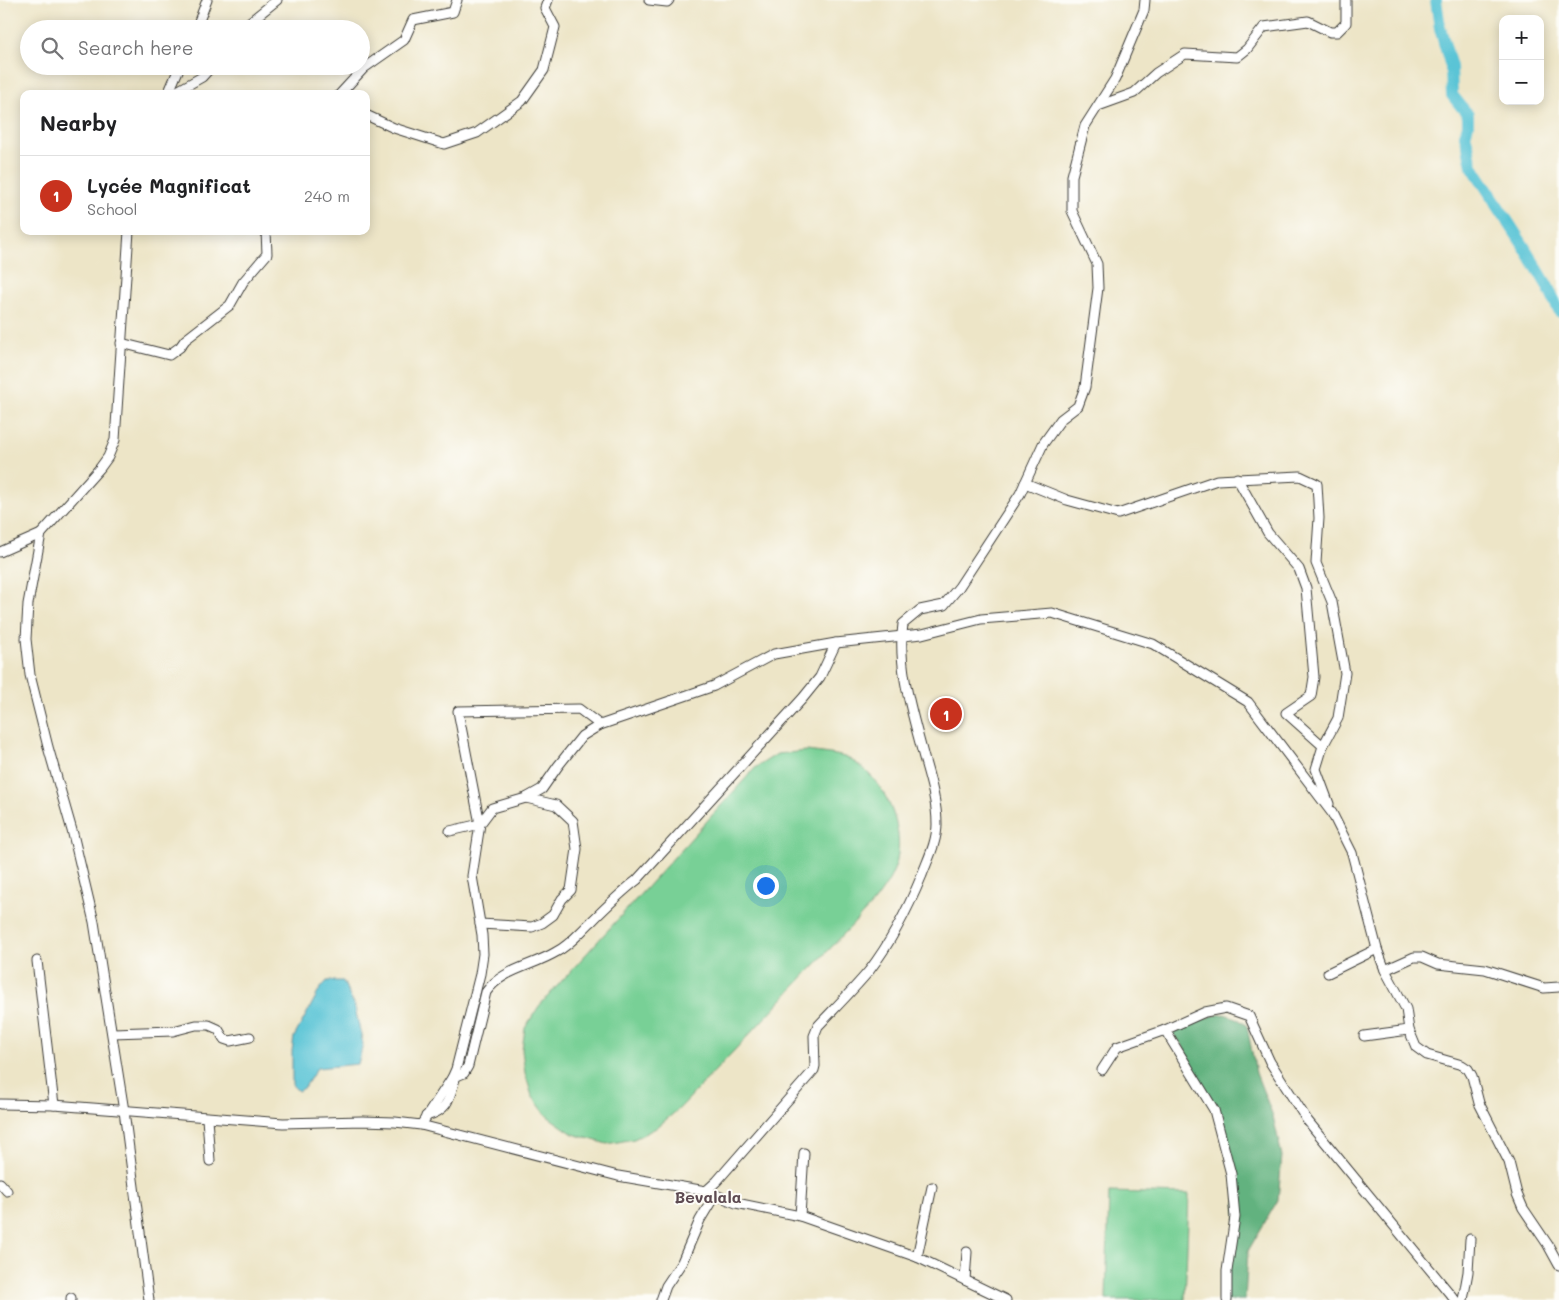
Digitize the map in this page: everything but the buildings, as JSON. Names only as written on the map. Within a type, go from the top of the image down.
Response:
[{"type":"street","points":[[199,20],[207,0]]},
{"type":"street","points":[[252,20],[277,0]]},
{"type":"street","points":[[370,64],[404,40],[413,20],[453,12],[457,0]]},
{"type":"street","points":[[370,117],[394,128],[444,144],[477,133],[522,100],[544,70],[556,27],[545,8],[548,0]]},
{"type":"street","points":[[650,0],[667,2],[669,0]]},
{"type":"street","points":[[706,1191],[717,1182],[814,1070],[814,1036],[818,1026],[868,971],[890,940],[908,909],[933,846],[937,824],[932,787],[912,711],[904,670],[903,624],[920,610],[944,605],[959,587],[1015,502],[1043,444],[1061,419],[1078,406],[1085,387],[1098,288],[1097,264],[1072,211],[1072,176],[1085,126],[1115,78],[1144,10],[1145,0]]},
{"type":"street","points":[[1098,106],[1134,93],[1156,73],[1185,54],[1237,56],[1247,49],[1264,27],[1308,21],[1330,32],[1337,32],[1346,23],[1346,0]]},
{"type":"street","points":[[170,90],[176,75]]},
{"type":"street","points":[[179,90],[204,75]]},
{"type":"street","points":[[344,90],[358,75]]},
{"type":"street","points":[[0,552],[41,534],[100,468],[108,457],[115,440],[129,235]]},
{"type":"street","points":[[121,343],[168,355],[180,347],[185,340],[230,306],[243,282],[267,254],[266,235]]},
{"type":"street","points":[[1025,483],[1068,500],[1118,514],[1217,480],[1300,476],[1317,484],[1316,563],[1332,602],[1345,673],[1338,718],[1323,746],[1316,769],[1332,813],[1352,853],[1377,949],[1406,1009],[1409,1030],[1416,1047],[1426,1055],[1462,1065],[1468,1069],[1480,1103],[1508,1162],[1523,1208],[1559,1265]]},
{"type":"street","points":[[1237,478],[1268,534],[1299,568],[1306,588],[1314,677],[1311,696],[1286,713],[1323,746]]},
{"type":"street","points":[[41,534],[28,604],[26,639],[30,675],[48,748],[73,834],[94,922],[113,1033],[149,1300]]},
{"type":"street","points":[[450,831],[480,824],[492,808],[526,798],[542,789],[582,736],[600,725],[714,686],[774,654],[836,643],[922,634],[981,619],[1052,613],[1152,644],[1248,702],[1332,813]]},
{"type":"street","points":[[455,1075],[464,1073],[468,1066],[486,992],[492,982],[556,952],[571,942],[622,892],[637,880],[803,698],[820,677],[836,643]]},
{"type":"street","points":[[421,1125],[455,1075],[480,974],[483,954],[472,876],[480,824],[458,711],[579,709],[600,725]]},
{"type":"street","points":[[480,924],[532,927],[554,915],[562,899],[570,890],[577,849],[573,821],[556,805],[526,798]]},
{"type":"street","points":[[1328,973],[1377,949]]},
{"type":"street","points":[[1386,970],[1414,956],[1422,957],[1438,964],[1485,969],[1544,988],[1559,987]]},
{"type":"street","points":[[37,961],[54,1106]]},
{"type":"street","points":[[1102,1070],[1117,1047],[1165,1030],[1205,1012],[1226,1008],[1249,1016],[1270,1062],[1307,1120],[1455,1300]]},
{"type":"street","points":[[113,1033],[173,1030],[196,1025],[218,1029],[224,1039],[230,1041],[250,1037]]},
{"type":"street","points":[[1165,1030],[1214,1110],[1231,1174],[1235,1217],[1227,1271],[1227,1300]]},
{"type":"street","points":[[1364,1036],[1409,1030]]},
{"type":"street","points":[[0,1104],[54,1106],[283,1123],[362,1121],[421,1125],[618,1176],[706,1191],[736,1203],[800,1216],[916,1257],[1006,1300]]},
{"type":"street","points":[[207,1118],[210,1160]]},
{"type":"street","points":[[800,1216],[804,1153]]},
{"type":"street","points":[[0,1183],[7,1192]]},
{"type":"street","points":[[916,1257],[932,1187]]},
{"type":"street","points":[[661,1300],[666,1286],[682,1262],[700,1220],[715,1195]]},
{"type":"street","points":[[1463,1300],[1468,1272],[1470,1239]]},
{"type":"street","points":[[965,1280],[968,1252]]},
{"type":"green space","points":[[807,751],[849,759],[862,767],[882,791],[890,806],[898,837],[898,852],[891,876],[875,901],[680,1108],[656,1128],[634,1139],[607,1144],[573,1134],[547,1116],[532,1096],[525,1073],[522,1050],[525,1028],[539,1006],[755,768],[777,754]]},
{"type":"green space","points":[[1224,1014],[1237,1018],[1247,1026],[1256,1073],[1273,1116],[1282,1156],[1278,1200],[1248,1251],[1245,1300],[1221,1300],[1237,1239],[1235,1180],[1225,1131],[1182,1045],[1171,1032],[1211,1016]]},
{"type":"green space","points":[[1109,1192],[1189,1194],[1185,1300],[1106,1300]]},
{"type":"water","points":[[327,981],[343,981],[355,1008],[363,1044],[358,1064],[317,1068],[305,1087],[298,1091],[292,1085],[294,1037],[320,989]]},
{"type":"waterway","points":[[1436,0],[1440,28],[1451,67],[1452,95],[1468,115],[1465,135],[1472,166],[1525,248],[1547,285],[1559,311]]},
{"type":"place","name":"Lycée Magnificat","points":[[946,714]]},
{"type":"district","name":"Bevalala","points":[[708,1196]]}]
